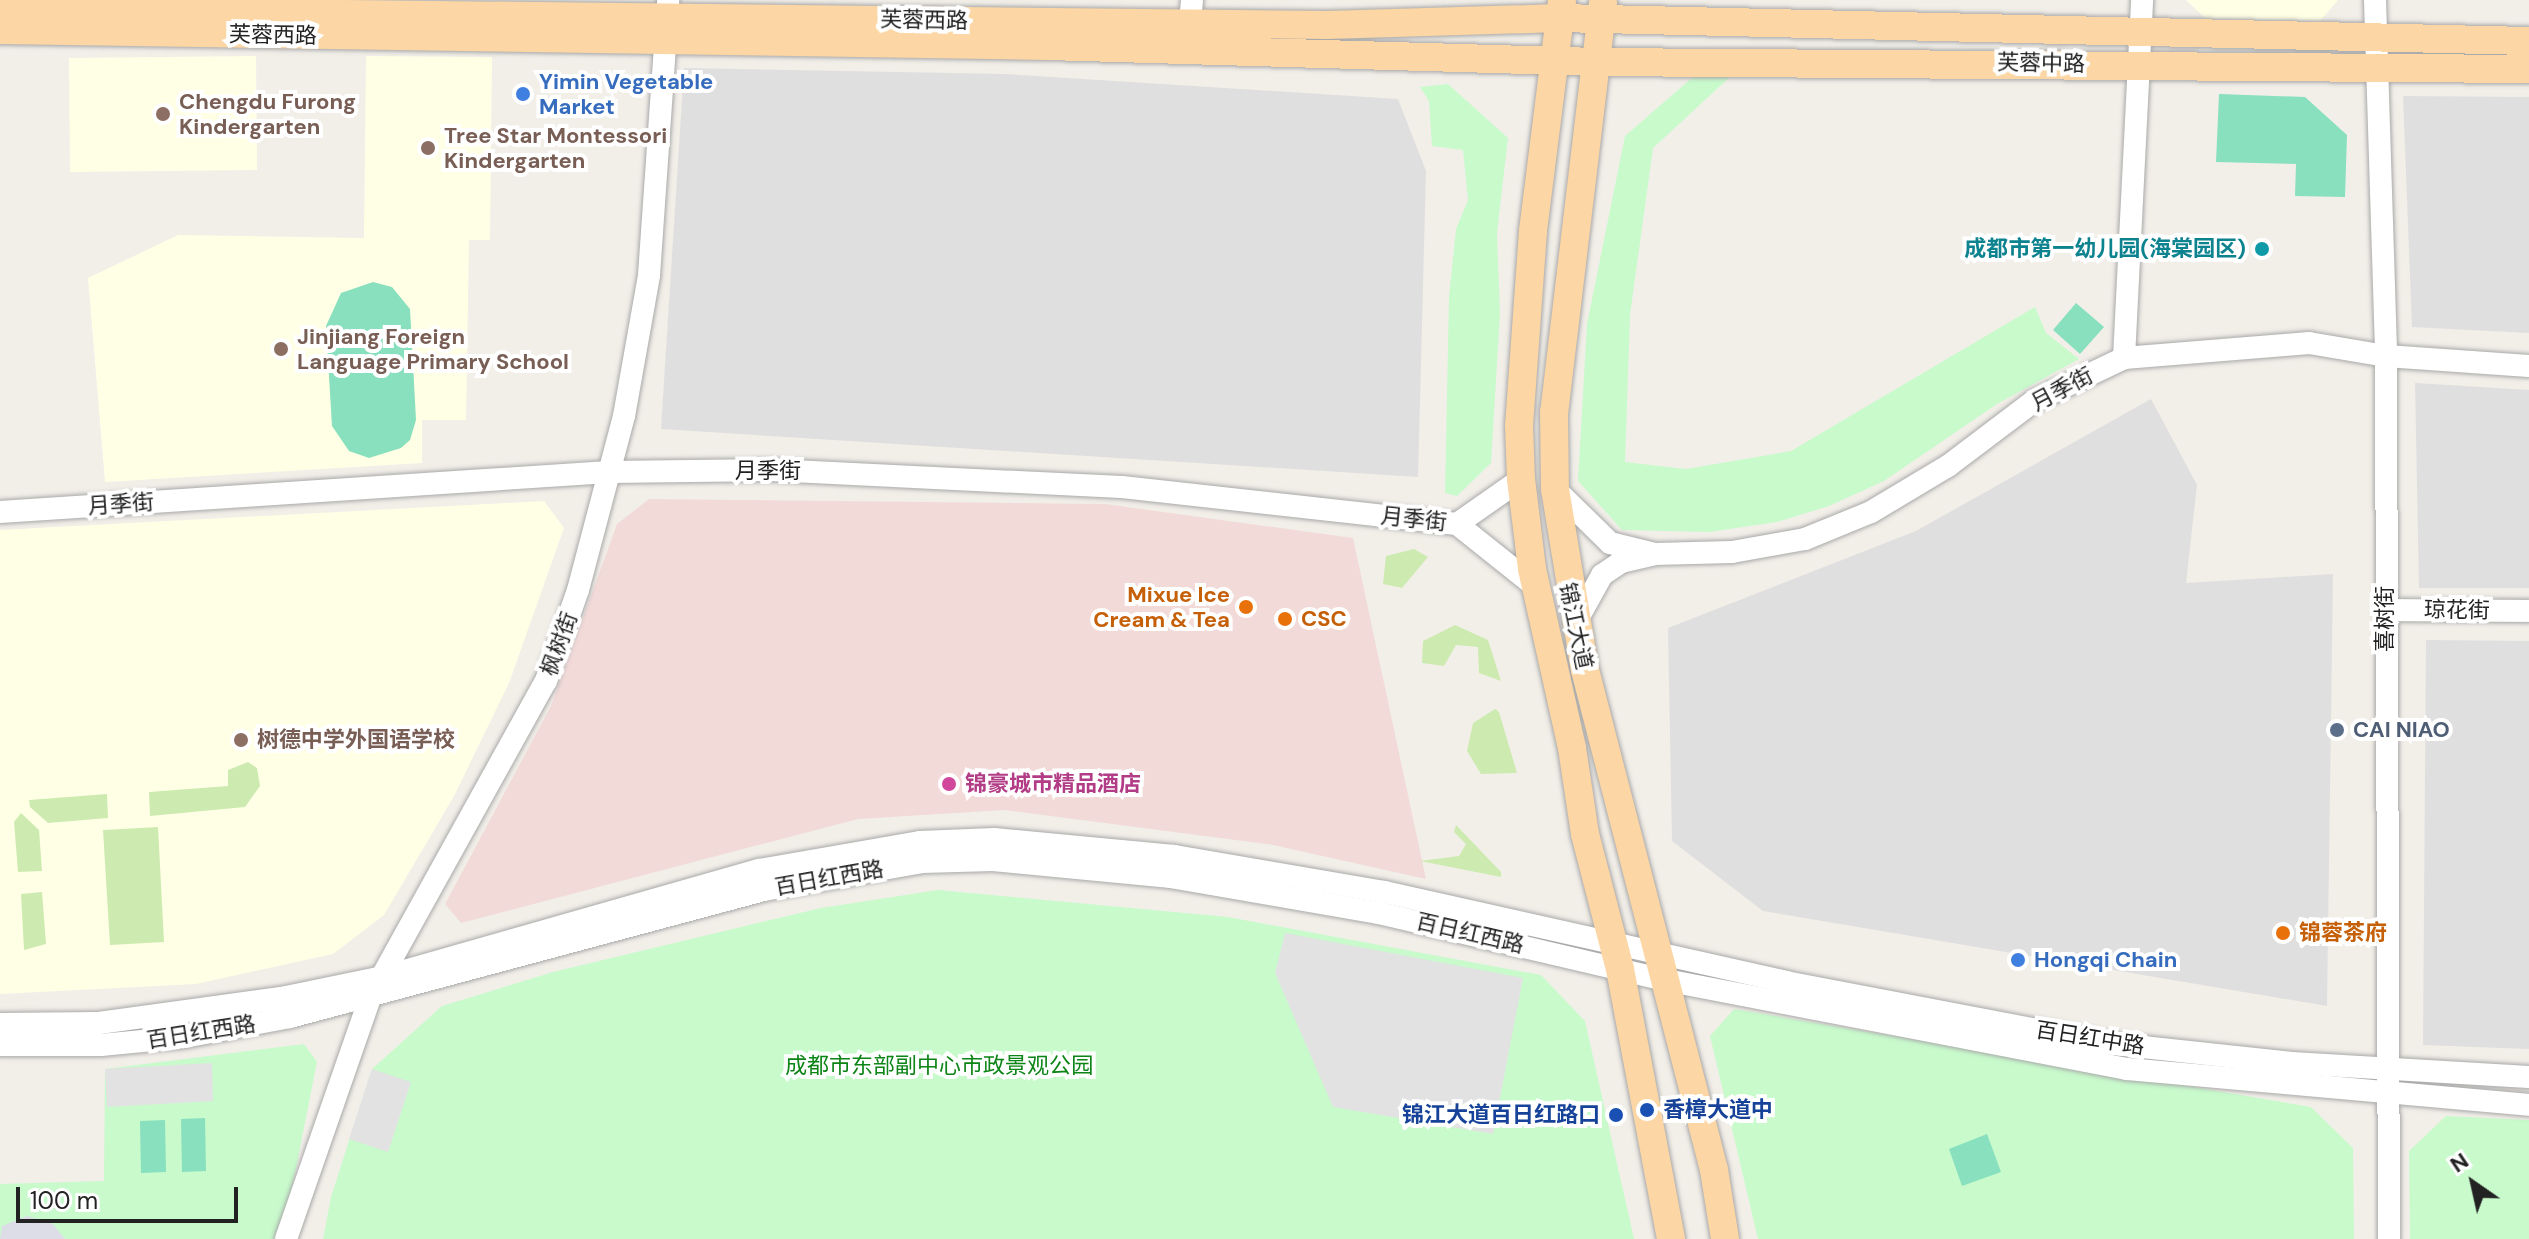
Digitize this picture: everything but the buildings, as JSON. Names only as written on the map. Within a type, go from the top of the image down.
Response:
[{"type":"main road","name":"芙蓉中路","points":[[1560,9],[2142,34],[2529,41]]},
{"type":"main road","name":"锦江大道","points":[[1560,9],[1533,231],[1519,425],[1521,479],[1536,587],[1616,956],[1671,1239]]},
{"type":"main road","name":"芙蓉西路","points":[[0,30],[1560,9]]},
{"type":"main road","name":"芙蓉西路","points":[[0,10],[666,20],[1553,59]]},
{"type":"main road","name":"锦江大道","points":[[1603,10],[1554,412],[1555,489],[1575,623],[1714,1170],[1725,1239]]},
{"type":"main road","name":"芙蓉中路","points":[[1553,59],[1596,62],[2529,69]]},
{"type":"street","points":[[2124,358],[2142,0]]},
{"type":"street","name":"喜树街","points":[[2375,0],[2374,68],[2386,356],[2389,1239]]},
{"type":"street","name":"枫树街","points":[[286,1239],[370,998],[546,681],[578,590],[609,472],[649,275],[666,20]]},
{"type":"street","name":"月季街","points":[[1555,489],[1610,543],[1655,554],[1732,552],[1805,539],[1871,512],[1948,466],[2034,401],[2124,358],[2309,343],[2386,356],[2529,366]]},
{"type":"street","name":"月季街","points":[[0,512],[609,472],[960,476],[1122,487],[1457,524],[1521,479]]},
{"type":"street","points":[[1457,524],[1536,587]]},
{"type":"street","points":[[1575,623],[1602,575],[1621,562],[1655,554]]},
{"type":"street","name":"琼花街","points":[[2385,610],[2529,611]]},
{"type":"street","name":"百日红西路","points":[[0,1024],[99,1023],[183,1013],[383,977],[759,870],[851,851],[979,839],[1174,856],[1384,892],[1616,956],[1665,980]]},
{"type":"street","name":"百日红西路","points":[[0,1045],[101,1045],[184,1037],[370,998],[764,890],[855,871],[993,860],[1171,877],[1616,956],[1657,951]]},
{"type":"street","name":"百日红中路","points":[[1657,951],[1786,982],[2105,1043],[2388,1069],[2529,1077]]},
{"type":"street","name":"百日红中路","points":[[1665,980],[2127,1069],[2388,1095],[2529,1105]]},
{"type":"shaded area","points":[[2186,0],[2338,0],[2320,21],[2205,18]]},
{"type":"shaded area","name":"Chengdu Furong Kindergarten","points":[[256,56],[257,170],[70,172],[69,58]]},
{"type":"shaded area","name":"Jinjiang Foreign Language Primary School","points":[[366,56],[492,57],[490,240],[469,240],[466,420],[422,420],[422,463],[105,482],[88,278],[178,235],[364,238]]},
{"type":"shaded area","points":[[684,68],[1006,74],[1398,99],[1426,171],[1418,477],[661,429]]},
{"type":"shaded area","points":[[2403,96],[2529,97],[2529,333],[2412,327]]},
{"type":"shaded area","points":[[2415,383],[2529,390],[2529,588],[2419,588]]},
{"type":"shaded area","points":[[2151,399],[2197,485],[2186,583],[2333,574],[2327,1006],[1763,911],[1672,841],[1668,628],[1916,531]]},
{"type":"shaded area","points":[[649,499],[1105,504],[1353,538],[1426,879],[1273,845],[1005,810],[858,819],[461,923],[445,904],[551,706],[617,524]]},
{"type":"shaded area","name":"树德中学外国语学校","points":[[544,501],[564,528],[509,683],[454,796],[384,915],[333,954],[196,984],[0,994],[0,530]]},
{"type":"shaded area","points":[[2426,640],[2529,641],[2529,1049],[2423,1045]]},
{"type":"shaded area","points":[[1285,933],[1523,978],[1493,1134],[1333,1107],[1275,973]]},
{"type":"shaded area","points":[[212,1063],[213,1101],[107,1107],[105,1069]]},
{"type":"shaded area","points":[[372,1069],[411,1082],[388,1152],[349,1139]]},
{"type":"shaded area","points":[[27,1216],[53,1224],[65,1239],[0,1239],[2,1226]]},
{"type":"green space","points":[[1731,76],[1653,148],[1630,315],[1625,462],[1686,469],[1791,451],[2035,307],[2046,333],[2079,359],[1997,404],[1884,481],[1829,506],[1777,522],[1709,532],[1622,530],[1578,481],[1587,324],[1625,136],[1693,77]]},
{"type":"green space","points":[[1448,84],[1508,138],[1497,233],[1500,313],[1491,463],[1457,496],[1445,493],[1449,297],[1456,229],[1468,200],[1463,150],[1432,146],[1429,101],[1420,87]]},
{"type":"green space","points":[[2219,94],[2305,97],[2347,135],[2345,197],[2295,196],[2296,164],[2216,162]]},
{"type":"green space","points":[[373,282],[392,287],[410,309],[416,420],[410,440],[401,448],[369,458],[349,451],[332,426],[326,326],[341,293]]},
{"type":"green space","points":[[2076,303],[2104,327],[2080,354],[2053,330]]},
{"type":"green space","points":[[1414,549],[1428,557],[1402,588],[1383,584],[1386,556]]},
{"type":"green space","points":[[1455,625],[1488,640],[1501,681],[1479,673],[1478,647],[1456,645],[1444,666],[1422,663],[1423,641]]},
{"type":"green space","points":[[1495,709],[1499,712],[1517,773],[1481,774],[1467,751],[1473,723]]},
{"type":"green space","points":[[248,762],[257,768],[260,786],[245,807],[150,816],[149,792],[228,786],[228,770]]},
{"type":"green space","points":[[107,794],[108,818],[48,823],[30,807],[29,800]]},
{"type":"green space","points":[[21,813],[39,830],[42,871],[18,872],[14,822]]},
{"type":"green space","points":[[1456,825],[1501,872],[1501,877],[1420,861],[1459,856],[1466,844],[1454,832]]},
{"type":"green space","points":[[158,827],[164,942],[110,945],[103,830]]},
{"type":"green space","name":"成都市东部副中心市政景观公园","points":[[938,890],[1228,917],[1541,975],[1585,1021],[1634,1239],[323,1239],[331,1197],[372,1069],[442,1006],[553,972],[821,908]]},
{"type":"green space","points":[[42,892],[46,944],[24,950],[21,894]]},
{"type":"green space","points":[[1734,1009],[2311,1107],[2353,1148],[2354,1239],[1758,1239],[1710,1036]]},
{"type":"green space","points":[[304,1044],[317,1062],[282,1239],[0,1239],[0,1184],[104,1181],[105,1069]]},
{"type":"green space","points":[[2446,1116],[2529,1120],[2529,1239],[2410,1239],[2409,1151]]},
{"type":"green space","points":[[205,1118],[206,1171],[182,1172],[181,1119]]},
{"type":"green space","points":[[165,1120],[166,1172],[141,1173],[140,1121]]},
{"type":"green space","points":[[1987,1134],[2001,1172],[1962,1186],[1949,1149]]},
{"type":"place","name":"Yimin Vegetable Market","points":[[523,94]]},
{"type":"place","name":"Chengdu Furong Kindergarten","points":[[163,114]]},
{"type":"place","name":"Tree Star Montessori Kindergarten","points":[[428,148]]},
{"type":"place","name":"成都市第一幼儿园(海棠园区)","points":[[2262,249]]},
{"type":"place","name":"Jinjiang Foreign Language Primary School","points":[[281,349]]},
{"type":"place","name":"Mixue Ice Cream & Tea","points":[[1246,607]]},
{"type":"place","name":"CSC","points":[[1285,619]]},
{"type":"place","name":"CAI NIAO","points":[[2337,730]]},
{"type":"place","name":"树德中学外国语学校","points":[[241,740]]},
{"type":"place","name":"锦豪城市精品酒店","points":[[949,784]]},
{"type":"place","name":"锦蓉茶府","points":[[2283,933]]},
{"type":"place","name":"Hongqi Chain","points":[[2018,960]]},
{"type":"place","name":"香樟大道中","points":[[1647,1110]]},
{"type":"place","name":"锦江大道百日红路口","points":[[1616,1115]]}]
